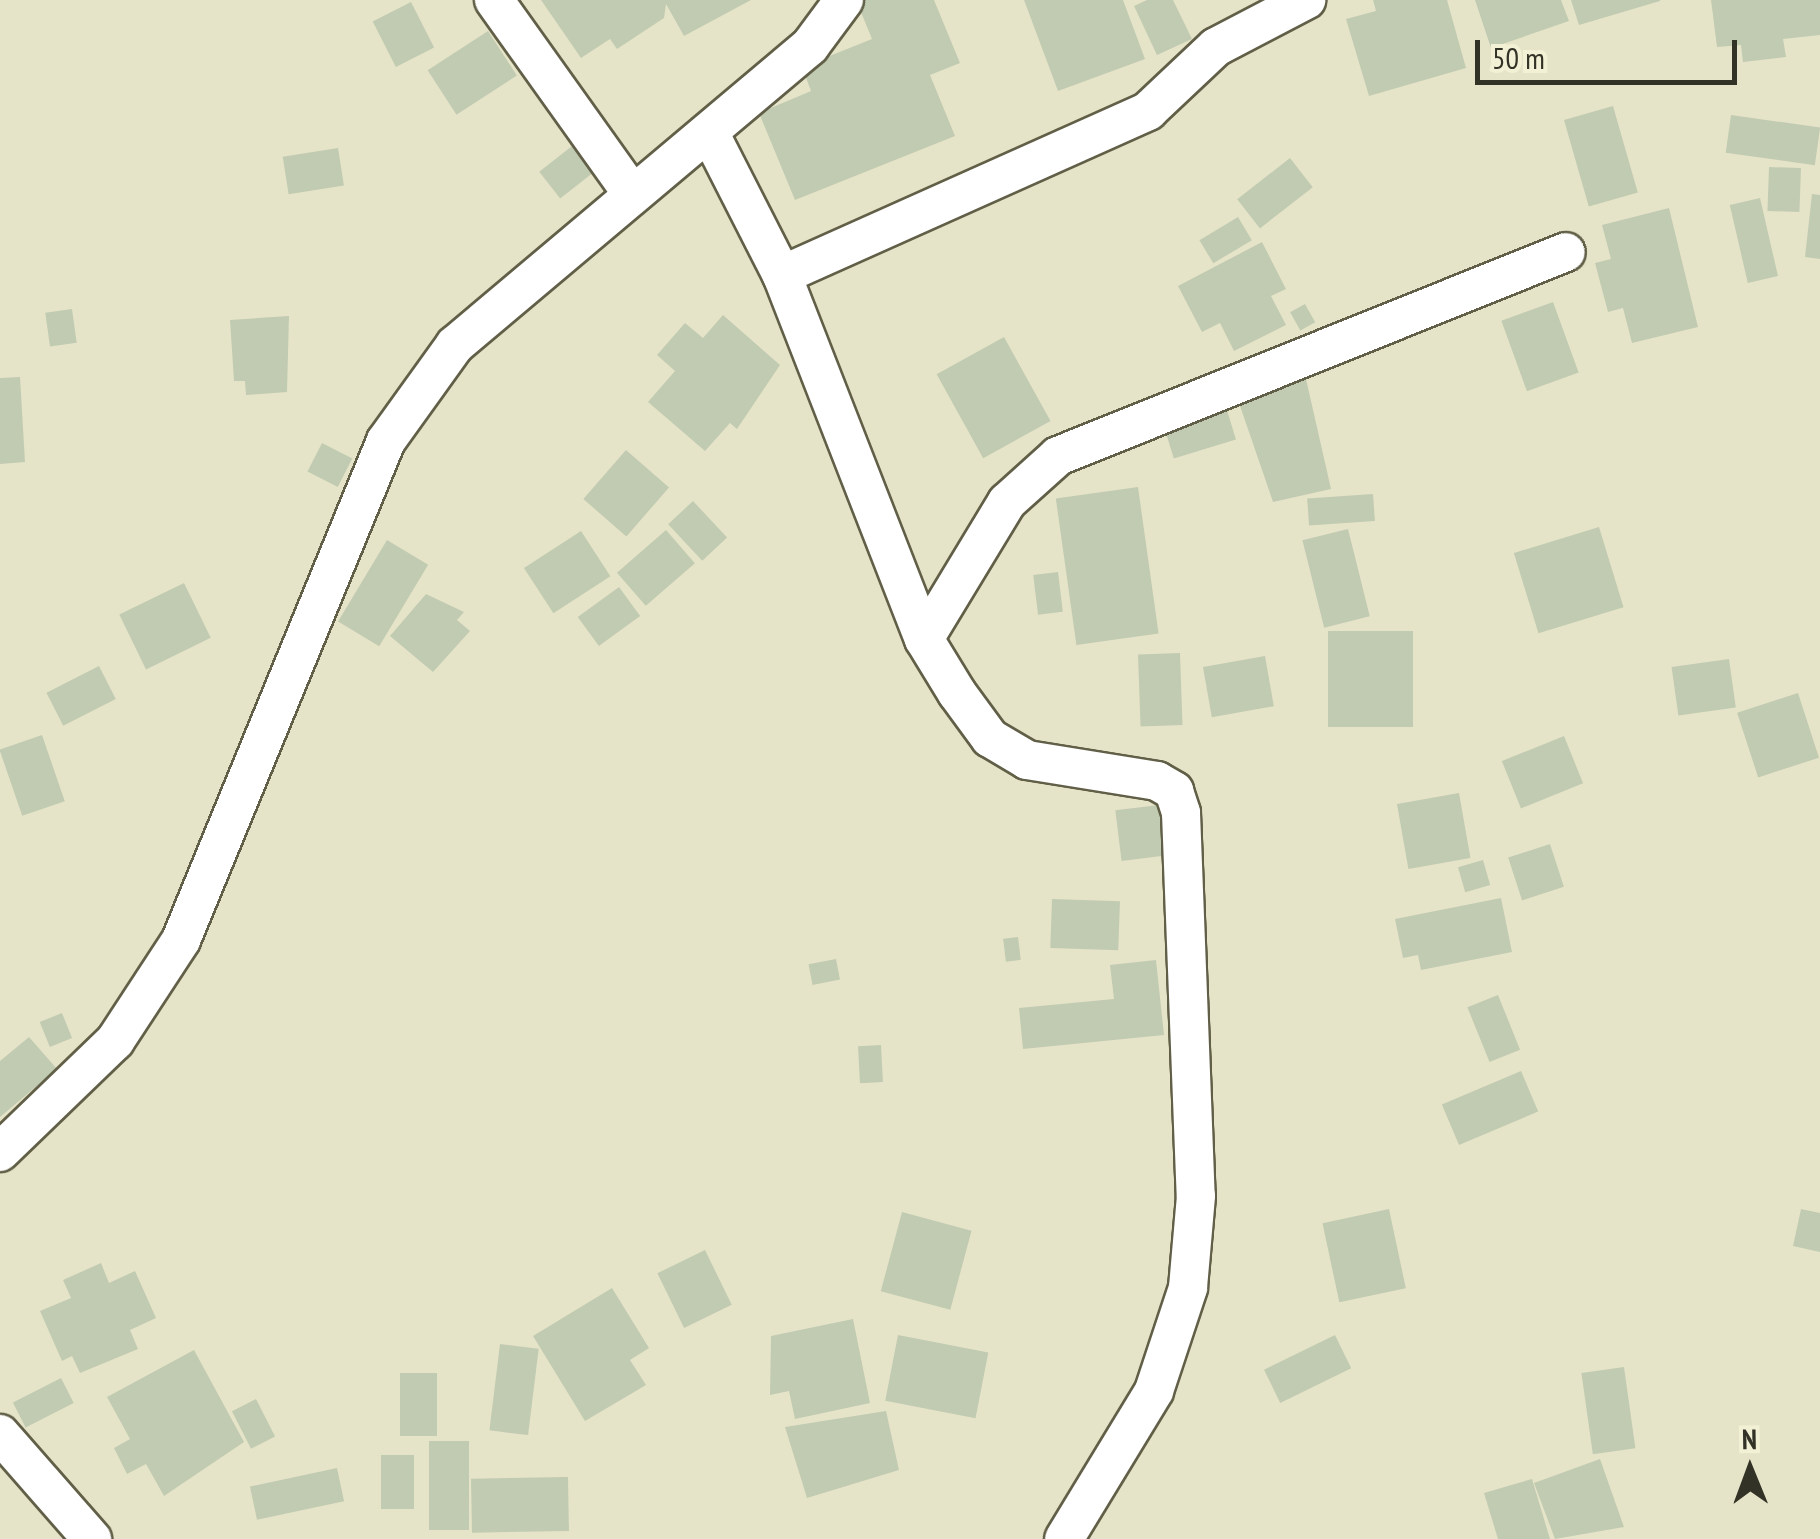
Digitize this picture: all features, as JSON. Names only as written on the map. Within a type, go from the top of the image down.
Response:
[{"type":"street","points":[[494,0],[630,191]]},
{"type":"street","points":[[0,1152],[115,1041],[180,940],[386,441],[456,345],[630,191],[709,132],[810,46],[844,0]]},
{"type":"street","points":[[782,275],[1148,111],[1216,47],[1306,0]]},
{"type":"street","points":[[709,132],[782,275],[924,639],[990,738],[1027,760],[1156,781],[1174,791],[1182,813],[1196,1196],[1188,1288],[1154,1391],[1064,1539]]},
{"type":"street","points":[[924,639],[1006,502],[1058,456],[1566,252]]},
{"type":"street","points":[[0,1434],[92,1539]]},
{"type":"building","points":[[541,0],[751,0],[684,36],[666,4],[664,18],[617,49],[610,39],[581,58]]},
{"type":"building","points":[[856,0],[934,0],[960,63],[930,75],[955,136],[795,200],[759,113],[811,91],[802,67],[872,39]]},
{"type":"building","points":[[1024,0],[1123,0],[1145,59],[1058,91]]},
{"type":"building","points":[[1147,0],[1173,0],[1192,39],[1157,55],[1134,6]]},
{"type":"building","points":[[1373,0],[1447,0],[1466,68],[1369,96],[1346,19],[1376,11]]},
{"type":"building","points":[[1475,0],[1561,0],[1569,21],[1491,48]]},
{"type":"building","points":[[1571,0],[1660,0],[1660,1],[1579,25]]},
{"type":"building","points":[[1711,0],[1820,0],[1820,35],[1783,39],[1786,57],[1743,62],[1741,45],[1717,47]]},
{"type":"building","points":[[411,2],[434,47],[396,67],[373,22]]},
{"type":"building","points":[[488,31],[517,75],[456,115],[428,70]]},
{"type":"building","points":[[1613,106],[1638,193],[1589,207],[1564,120]]},
{"type":"building","points":[[1731,115],[1820,128],[1815,165],[1726,153]]},
{"type":"building","points":[[581,139],[602,166],[560,198],[539,172]]},
{"type":"building","points":[[338,148],[344,186],[289,194],[283,157]]},
{"type":"building","points":[[1290,158],[1313,187],[1260,228],[1237,199]]},
{"type":"building","points":[[1769,167],[1801,168],[1799,212],[1767,211]]},
{"type":"building","points":[[1812,194],[1820,195],[1820,259],[1805,257]]},
{"type":"building","points":[[1760,198],[1778,276],[1748,283],[1730,205]]},
{"type":"building","points":[[1669,208],[1698,327],[1632,343],[1623,308],[1608,312],[1595,263],[1611,259],[1602,225]]},
{"type":"building","points":[[1238,217],[1252,240],[1213,263],[1199,240]]},
{"type":"building","points":[[1262,242],[1286,289],[1271,296],[1286,325],[1234,351],[1220,323],[1202,332],[1178,286]]},
{"type":"building","points":[[1553,302],[1579,372],[1527,391],[1501,321]]},
{"type":"building","points":[[1305,304],[1315,322],[1300,331],[1290,312]]},
{"type":"building","points":[[72,309],[77,343],[50,346],[45,313]]},
{"type":"building","points":[[723,315],[780,365],[737,429],[730,423],[705,451],[648,402],[675,371],[657,355],[685,323],[703,338]]},
{"type":"building","points":[[289,316],[287,392],[246,395],[245,381],[234,381],[230,320]]},
{"type":"building","points":[[1004,337],[1051,421],[983,458],[937,374]]},
{"type":"building","points":[[20,377],[25,462],[0,464],[0,378]]},
{"type":"building","points":[[1306,379],[1331,489],[1273,502],[1239,403],[1247,392]]},
{"type":"building","points":[[1226,407],[1236,440],[1174,459],[1164,426]]},
{"type":"building","points":[[322,443],[352,458],[338,487],[307,472]]},
{"type":"building","points":[[626,450],[669,487],[626,536],[583,499]]},
{"type":"building","points":[[1138,487],[1159,634],[1076,645],[1056,499]]},
{"type":"building","points":[[1373,494],[1375,521],[1309,526],[1307,499]]},
{"type":"building","points":[[693,501],[727,538],[702,561],[668,524]]},
{"type":"building","points":[[1599,527],[1624,607],[1538,633],[1514,553]]},
{"type":"building","points":[[1348,529],[1370,616],[1324,628],[1302,540]]},
{"type":"building","points":[[666,530],[695,563],[646,606],[617,573]]},
{"type":"building","points":[[581,531],[610,576],[553,613],[524,568]]},
{"type":"building","points":[[387,540],[428,565],[379,646],[338,621]]},
{"type":"building","points":[[1058,572],[1063,612],[1038,615],[1033,575]]},
{"type":"building","points":[[184,583],[211,638],[146,669],[119,615]]},
{"type":"building","points":[[619,587],[640,616],[599,646],[578,617]]},
{"type":"building","points":[[426,594],[464,612],[457,620],[470,631],[433,672],[390,636]]},
{"type":"building","points":[[1328,631],[1413,631],[1413,727],[1328,727]]},
{"type":"building","points":[[1180,653],[1183,725],[1141,726],[1138,654]]},
{"type":"building","points":[[1265,656],[1274,706],[1212,717],[1203,667]]},
{"type":"building","points":[[1729,659],[1736,708],[1678,716],[1672,667]]},
{"type":"building","points":[[99,666],[116,699],[63,726],[46,693]]},
{"type":"building","points":[[1798,693],[1819,758],[1758,777],[1737,713]]},
{"type":"building","points":[[42,735],[65,801],[22,816],[0,749]]},
{"type":"building","points":[[1564,736],[1583,783],[1521,808],[1502,761]]},
{"type":"building","points":[[1459,793],[1470,858],[1408,869],[1397,804]]},
{"type":"building","points":[[1159,805],[1165,856],[1122,861],[1115,810]]},
{"type":"building","points":[[1550,844],[1564,887],[1522,900],[1508,858]]},
{"type":"building","points":[[1483,860],[1490,885],[1465,892],[1458,867]]},
{"type":"building","points":[[1501,898],[1512,952],[1421,970],[1418,955],[1403,958],[1395,919]]},
{"type":"building","points":[[1052,899],[1120,901],[1118,950],[1050,948]]},
{"type":"building","points":[[1018,937],[1021,960],[1006,962],[1003,939]]},
{"type":"building","points":[[836,959],[840,980],[813,985],[809,964]]},
{"type":"building","points":[[1156,960],[1164,1035],[1023,1049],[1019,1008],[1114,999],[1110,965]]},
{"type":"building","points":[[1498,995],[1520,1050],[1490,1062],[1467,1007]]},
{"type":"building","points":[[62,1013],[72,1038],[50,1047],[40,1022]]},
{"type":"building","points":[[29,1037],[57,1069],[0,1117],[0,1061]]},
{"type":"building","points":[[881,1045],[883,1082],[860,1083],[858,1046]]},
{"type":"building","points":[[1521,1071],[1538,1112],[1459,1145],[1442,1105]]},
{"type":"building","points":[[1389,1209],[1406,1288],[1339,1302],[1322,1223]]},
{"type":"building","points":[[1801,1209],[1820,1213],[1820,1252],[1793,1246]]},
{"type":"building","points":[[902,1212],[972,1231],[950,1310],[881,1291]]},
{"type":"building","points":[[705,1250],[732,1305],[684,1328],[657,1273]]},
{"type":"building","points":[[101,1263],[109,1283],[135,1271],[156,1318],[130,1330],[138,1349],[80,1373],[72,1356],[62,1361],[40,1311],[71,1298],[63,1280]]},
{"type":"building","points":[[612,1288],[649,1348],[630,1360],[646,1385],[585,1421],[533,1336]]},
{"type":"building","points":[[853,1319],[870,1403],[795,1419],[789,1391],[770,1395],[771,1336]]},
{"type":"building","points":[[898,1335],[988,1353],[976,1418],[885,1401]]},
{"type":"building","points":[[1335,1335],[1351,1368],[1280,1403],[1264,1370]]},
{"type":"building","points":[[500,1344],[539,1349],[528,1435],[489,1430]]},
{"type":"building","points":[[194,1350],[244,1442],[164,1496],[146,1464],[127,1474],[114,1448],[130,1439],[107,1397]]},
{"type":"building","points":[[1624,1367],[1635,1448],[1593,1454],[1581,1373]]},
{"type":"building","points":[[400,1373],[437,1373],[437,1436],[400,1436]]},
{"type":"building","points":[[61,1378],[74,1403],[26,1427],[13,1403]]},
{"type":"building","points":[[256,1399],[275,1436],[251,1449],[232,1411]]},
{"type":"building","points":[[886,1411],[899,1470],[807,1498],[785,1427]]},
{"type":"building","points":[[429,1441],[469,1441],[469,1530],[429,1530]]},
{"type":"building","points":[[381,1455],[414,1455],[414,1509],[381,1509]]},
{"type":"building","points":[[1600,1459],[1624,1527],[1555,1539],[1534,1483]]},
{"type":"building","points":[[337,1468],[344,1501],[257,1520],[250,1487]]},
{"type":"building","points":[[568,1477],[569,1531],[472,1533],[471,1479]]},
{"type":"building","points":[[1532,1479],[1550,1539],[1498,1539],[1484,1493]]}]
